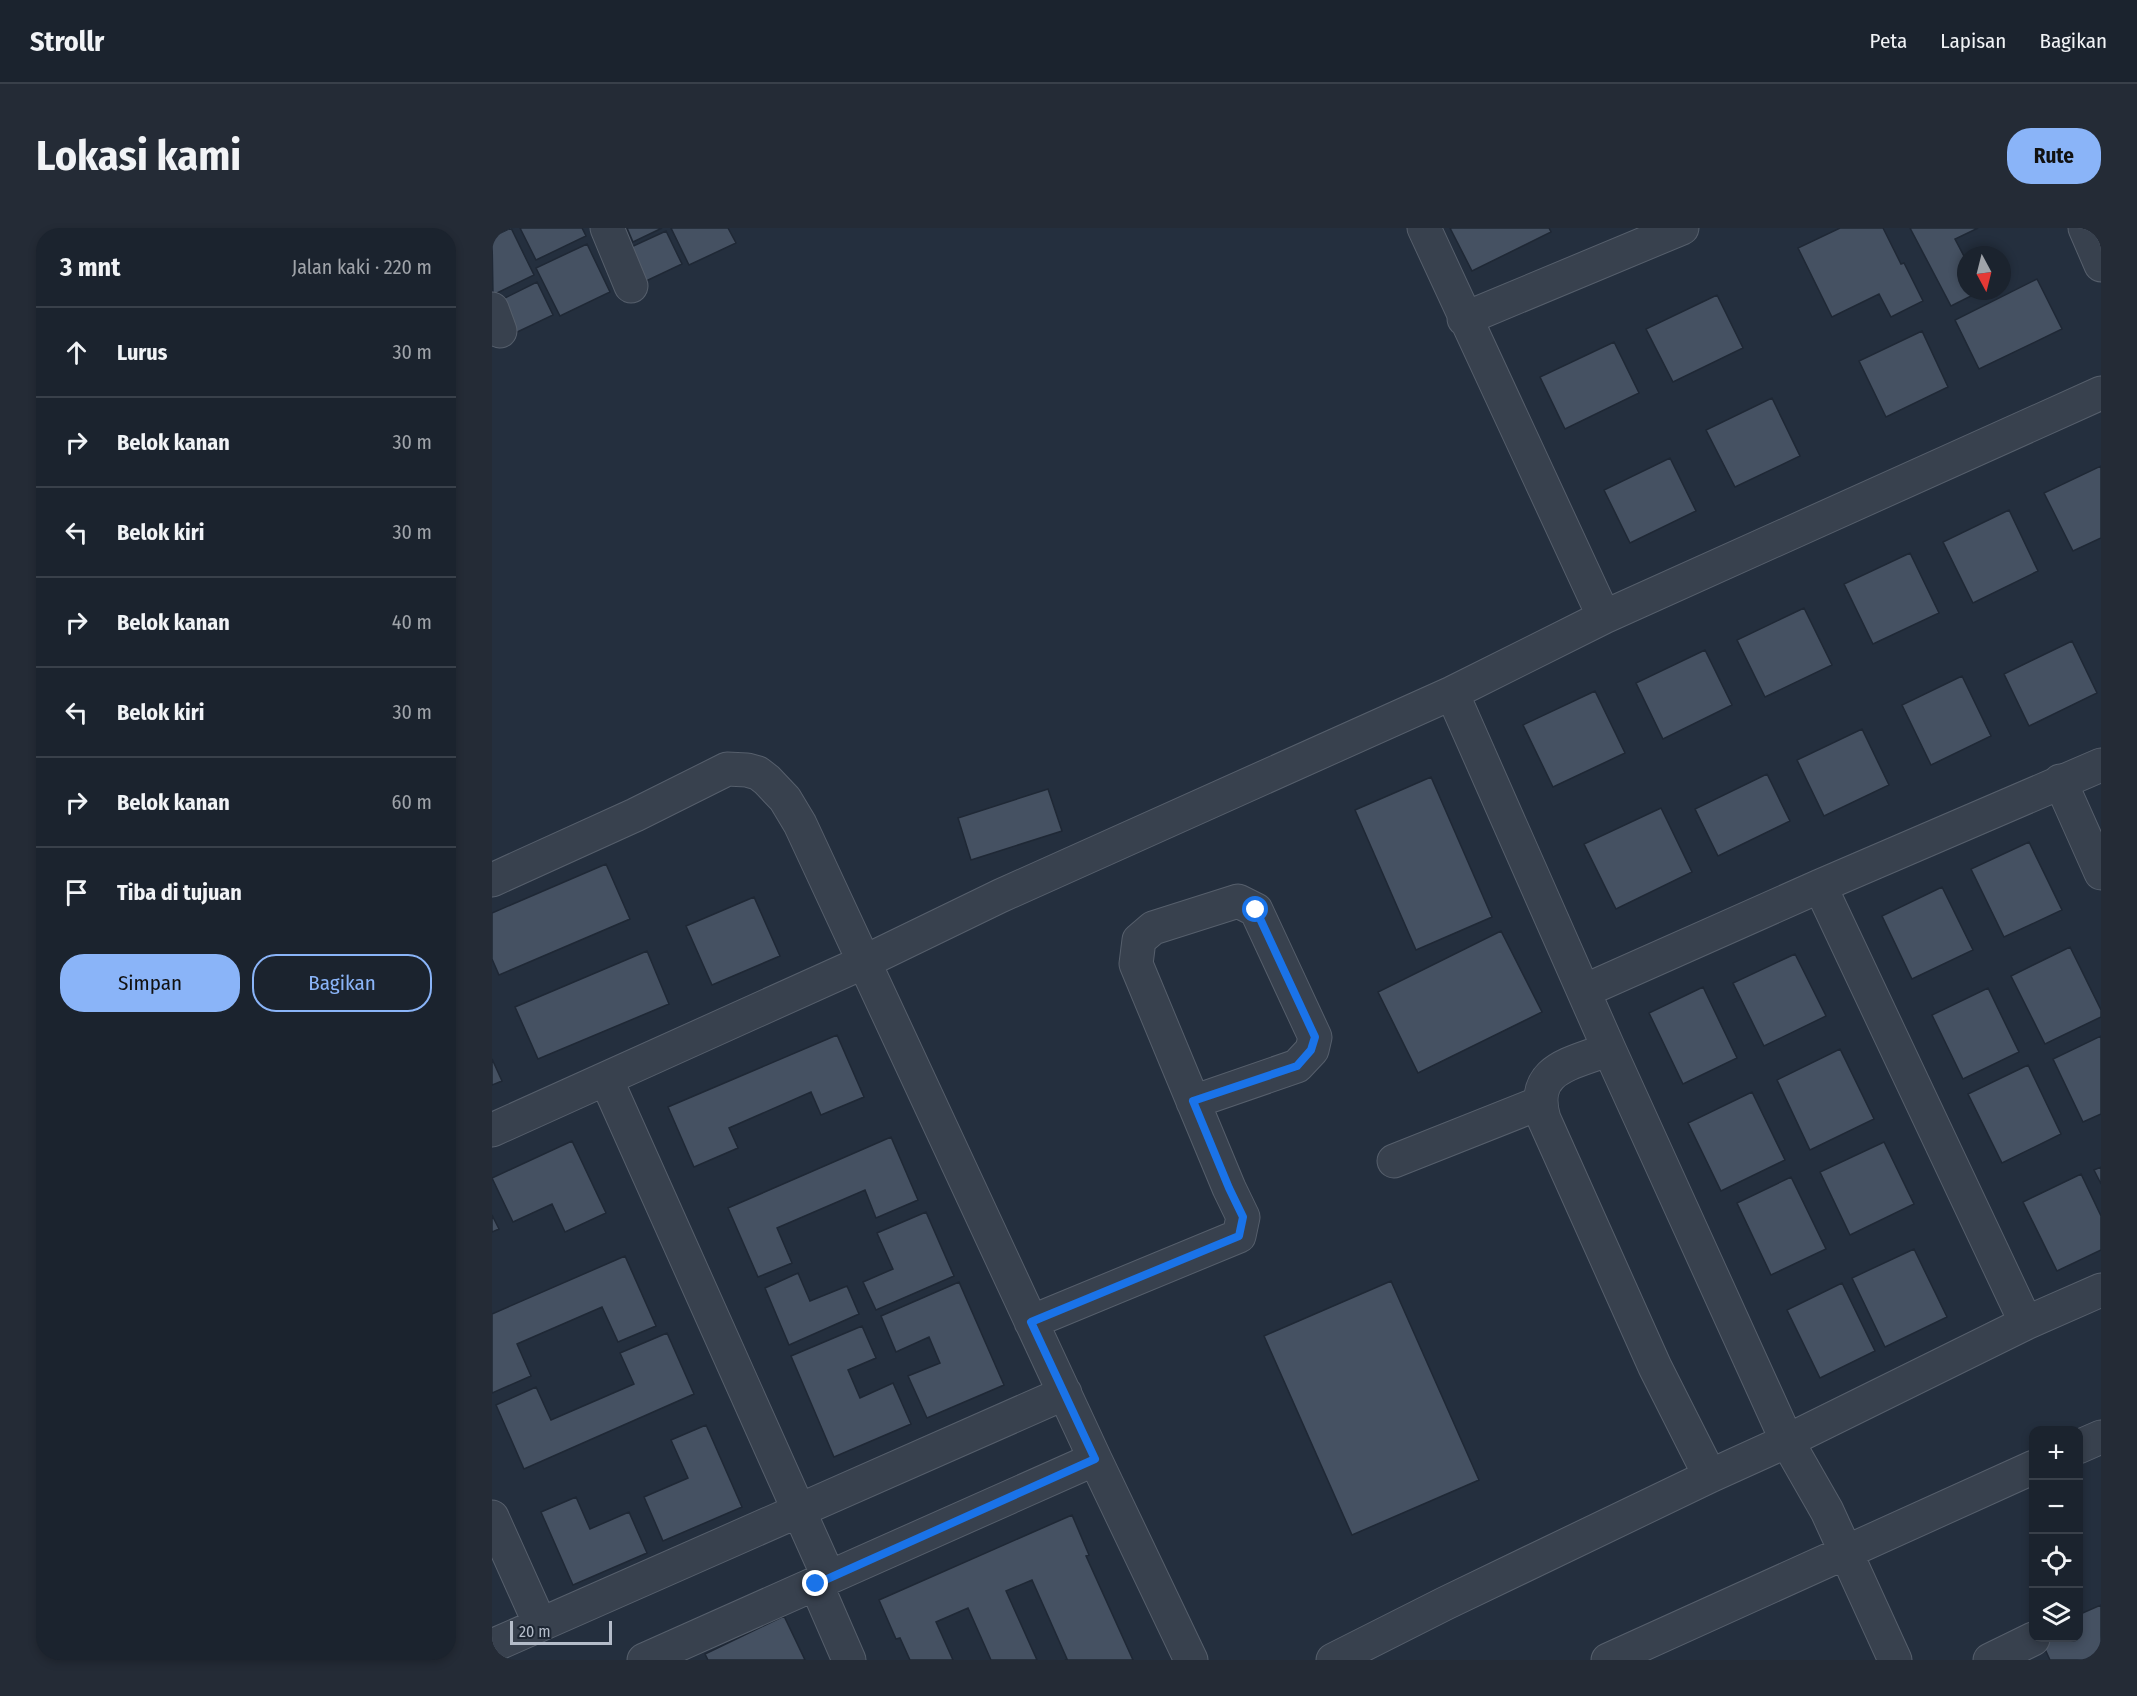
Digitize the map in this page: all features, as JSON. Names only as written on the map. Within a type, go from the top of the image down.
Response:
[{"type":"street","points":[[608,228],[631,286]]},
{"type":"street","points":[[1424,228],[1464,319],[1604,617]]},
{"type":"street","points":[[1464,319],[1682,228]]},
{"type":"street","points":[[2087,229],[2101,265]]},
{"type":"street","points":[[492,1130],[864,962],[1000,896],[1452,693],[1604,617],[2101,393]]},
{"type":"street","points":[[1452,693],[1609,1049],[1787,1442],[1827,1511],[1895,1660]]},
{"type":"street","points":[[1584,991],[2101,765]]},
{"type":"street","points":[[492,880],[635,815],[727,769],[758,773],[785,799],[800,824],[1095,1459],[1191,1660]]},
{"type":"street","points":[[2060,782],[2101,873]]},
{"type":"street","points":[[1820,886],[2026,1323]]},
{"type":"street","points":[[1031,1322],[1239,1236],[1243,1217],[1229,1188],[1136,964],[1139,940],[1153,928],[1238,901],[1256,910],[1315,1037],[1311,1050],[1297,1066],[1193,1101]]},
{"type":"street","points":[[1609,1049],[1558,1070],[1548,1077],[1540,1091],[1540,1103],[1544,1119],[1655,1367],[1710,1476]]},
{"type":"street","points":[[606,1079],[799,1510],[849,1660]]},
{"type":"street","points":[[1394,1161],[1540,1103]]},
{"type":"street","points":[[1333,1660],[1710,1476],[1787,1442],[2026,1323],[2101,1290]]},
{"type":"street","points":[[492,1646],[1065,1393]]},
{"type":"street","points":[[2083,1445],[2101,1437]]},
{"type":"street","points":[[664,1656],[823,1581],[1095,1459]]},
{"type":"street","points":[[1608,1660],[2029,1469]]},
{"type":"street","points":[[492,1517],[540,1624]]},
{"type":"street","points":[[1990,1660],[2029,1641]]},
{"type":"building","points":[[511,228],[534,275],[493,295],[492,237]]},
{"type":"building","points":[[520,228],[582,228],[586,236],[536,260]]},
{"type":"building","points":[[627,228],[662,228],[633,242]]},
{"type":"building","points":[[671,228],[728,228],[736,243],[689,265]]},
{"type":"building","points":[[1450,228],[1549,228],[1551,232],[1472,271]]},
{"type":"building","points":[[1840,228],[1883,228],[1923,301],[1891,317],[1879,294],[1832,317],[1798,248]]},
{"type":"building","points":[[1910,228],[1978,228],[1955,239],[1959,246],[1957,300],[1963,300],[1951,306]]},
{"type":"building","points":[[666,231],[682,264],[646,281],[629,248]]},
{"type":"building","points":[[587,244],[610,292],[560,316],[536,268]]},
{"type":"building","points":[[2037,279],[2062,329],[1979,369],[1955,320],[1995,300],[2011,300],[2011,292]]},
{"type":"building","points":[[537,282],[553,315],[511,335],[495,303]]},
{"type":"building","points":[[1717,295],[1743,348],[1673,382],[1646,329]]},
{"type":"building","points":[[1922,331],[1948,387],[1886,417],[1859,361]]},
{"type":"building","points":[[1614,342],[1639,393],[1565,429],[1540,377]]},
{"type":"building","points":[[1772,398],[1800,456],[1735,487],[1706,430]]},
{"type":"building","points":[[1670,458],[1696,511],[1630,543],[1604,490]]},
{"type":"building","points":[[2101,466],[2101,538],[2073,551],[2044,493]]},
{"type":"building","points":[[2009,510],[2038,571],[1973,603],[1943,542]]},
{"type":"building","points":[[1910,553],[1939,613],[1873,644],[1844,584]]},
{"type":"building","points":[[1804,608],[1832,665],[1765,697],[1737,640]]},
{"type":"building","points":[[2072,641],[2097,693],[2029,726],[2004,674]]},
{"type":"building","points":[[1705,650],[1732,705],[1663,739],[1636,683]]},
{"type":"building","points":[[1962,676],[1991,736],[1931,765],[1902,705]]},
{"type":"building","points":[[1595,691],[1625,753],[1553,787],[1523,725]]},
{"type":"building","points":[[1862,729],[1889,785],[1824,816],[1797,760]]},
{"type":"building","points":[[1767,774],[1790,821],[1718,856],[1695,809]]},
{"type":"building","points":[[1431,777],[1492,917],[1416,950],[1355,810]]},
{"type":"building","points":[[1048,789],[1062,831],[971,860],[958,818]]},
{"type":"building","points":[[1661,808],[1692,872],[1616,909],[1584,844]]},
{"type":"building","points":[[2029,842],[2062,910],[2004,937],[1971,869]]},
{"type":"building","points":[[606,864],[630,919],[499,975],[492,959],[492,913]]},
{"type":"building","points":[[1942,887],[1973,950],[1912,979],[1882,916]]},
{"type":"building","points":[[754,897],[780,956],[712,985],[686,926]]},
{"type":"building","points":[[1501,931],[1542,1012],[1418,1073],[1378,992]]},
{"type":"building","points":[[2070,947],[2101,1010],[2101,1017],[2045,1044],[2011,976]]},
{"type":"building","points":[[647,951],[669,1004],[538,1059],[515,1007]]},
{"type":"building","points":[[1795,954],[1826,1016],[1764,1046],[1733,983]]},
{"type":"building","points":[[1703,987],[1737,1058],[1683,1084],[1649,1013]]},
{"type":"building","points":[[1988,988],[2019,1052],[1963,1079],[1932,1015]]},
{"type":"building","points":[[837,1035],[864,1097],[821,1115],[811,1092],[729,1128],[738,1148],[694,1167],[668,1107]]},
{"type":"building","points":[[2101,1036],[2101,1114],[2083,1122],[2053,1059]]},
{"type":"building","points":[[1840,1049],[1874,1119],[1810,1150],[1777,1080]]},
{"type":"building","points":[[492,1059],[502,1081],[492,1085]]},
{"type":"building","points":[[2028,1065],[2061,1134],[2002,1163],[1968,1094]]},
{"type":"building","points":[[1752,1092],[1785,1160],[1721,1191],[1688,1123]]},
{"type":"building","points":[[891,1137],[918,1200],[876,1218],[865,1190],[777,1228],[792,1263],[758,1277],[728,1208]]},
{"type":"building","points":[[572,1141],[606,1213],[565,1232],[552,1204],[513,1222],[492,1178]]},
{"type":"building","points":[[1884,1142],[1914,1204],[1850,1235],[1820,1172]]},
{"type":"building","points":[[2101,1167],[2101,1184],[2094,1170]]},
{"type":"building","points":[[2081,1174],[2101,1216],[2101,1250],[2057,1271],[2023,1202]]},
{"type":"building","points":[[1791,1177],[1826,1249],[1771,1275],[1737,1203]]},
{"type":"building","points":[[926,1212],[954,1276],[876,1310],[863,1282],[893,1269],[877,1233]]},
{"type":"building","points":[[492,1215],[499,1229],[492,1232]]},
{"type":"building","points":[[1914,1249],[1947,1317],[1885,1347],[1852,1278]]},
{"type":"building","points":[[625,1256],[656,1326],[618,1342],[602,1307],[517,1344],[531,1376],[492,1393],[492,1314]]},
{"type":"building","points":[[798,1273],[810,1301],[847,1286],[859,1314],[789,1345],[765,1288]]},
{"type":"building","points":[[1391,1281],[1479,1480],[1352,1535],[1264,1336]]},
{"type":"building","points":[[959,1282],[1004,1385],[927,1418],[908,1376],[940,1363],[929,1337],[896,1352],[881,1316]]},
{"type":"building","points":[[1842,1283],[1875,1351],[1820,1378],[1787,1310]]},
{"type":"building","points":[[862,1326],[876,1358],[848,1370],[860,1398],[893,1383],[911,1424],[834,1457],[791,1356]]},
{"type":"building","points":[[667,1333],[694,1394],[524,1469],[496,1405],[536,1387],[551,1420],[634,1384],[620,1353]]},
{"type":"building","points":[[706,1425],[742,1507],[663,1541],[644,1497],[688,1478],[671,1440]]},
{"type":"building","points":[[576,1497],[590,1529],[629,1512],[647,1553],[573,1585],[541,1512]]},
{"type":"building","points":[[1072,1515],[1089,1555],[1086,1556],[1133,1660],[1065,1660],[1067,1659],[1032,1580],[1006,1591],[1037,1660],[991,1660],[968,1608],[936,1622],[953,1660],[910,1660],[900,1638],[896,1639],[879,1600]]},
{"type":"building","points":[[2101,1605],[2101,1660],[2050,1660],[2042,1642],[2083,1642],[2083,1613]]},
{"type":"building","points":[[784,1616],[805,1660],[708,1660],[705,1654]]},
{"type":"route","points":[[816,1584],[1095,1459],[1031,1322],[1239,1236],[1243,1217],[1193,1101],[1297,1066],[1311,1050],[1315,1037],[1256,910]]}]
